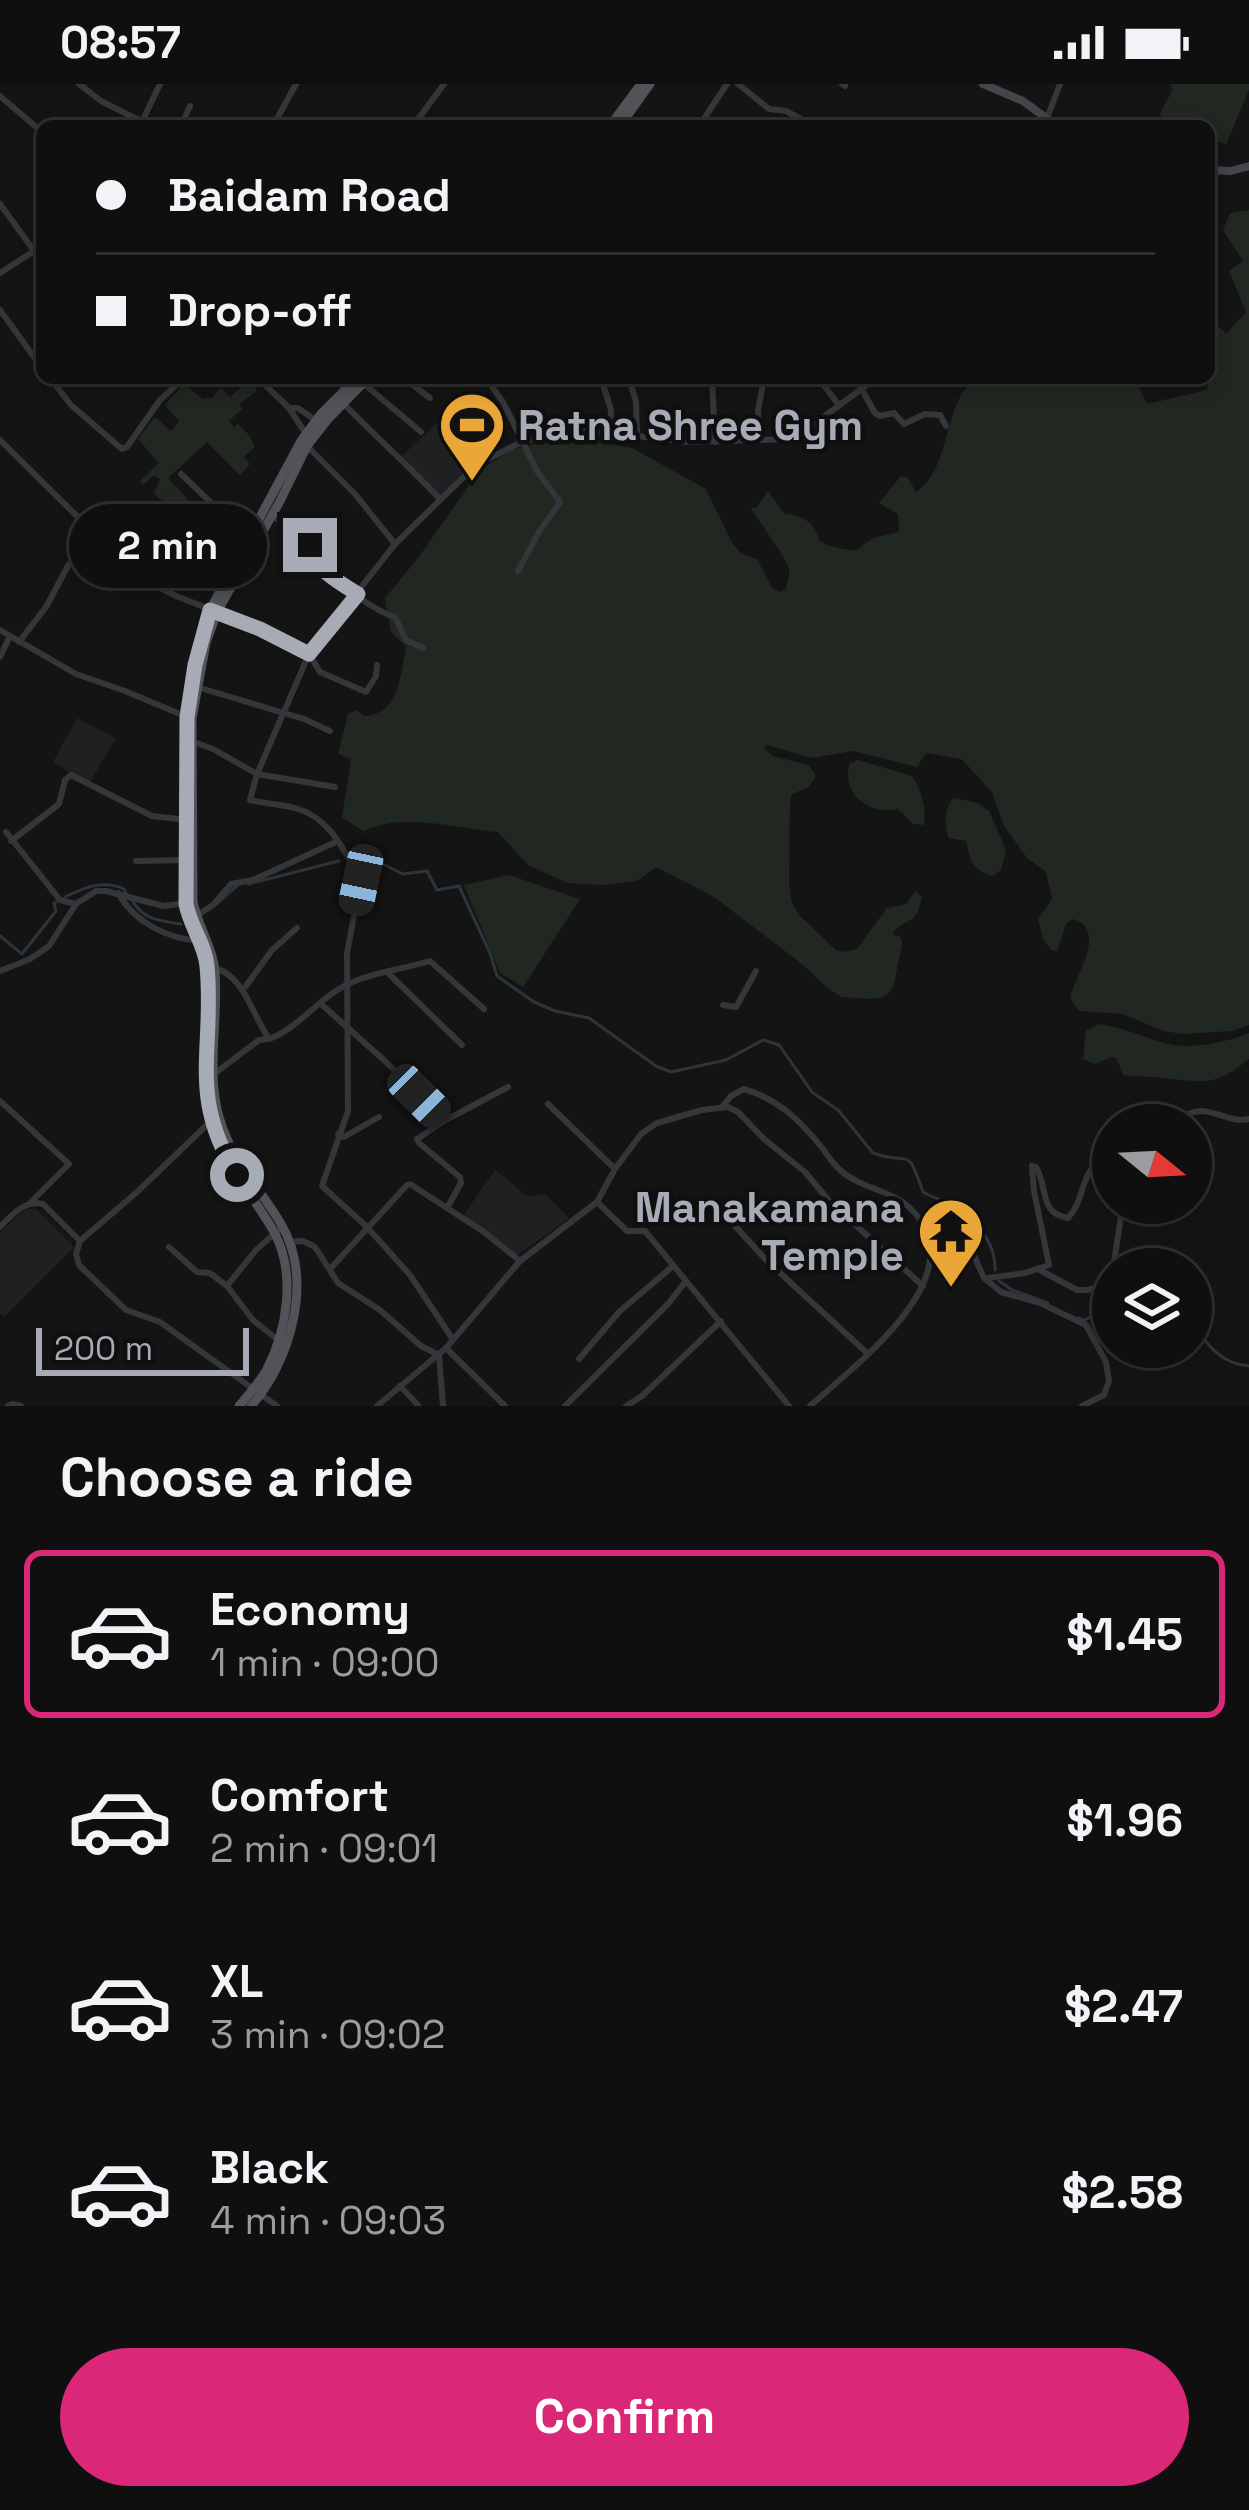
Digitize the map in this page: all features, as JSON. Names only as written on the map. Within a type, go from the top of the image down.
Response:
[{"type":"main road","points":[[614,120],[641,84]]},
{"type":"main road","points":[[624,120],[650,84]]},
{"type":"main road","points":[[983,84],[1023,101],[1050,120]]},
{"type":"main road","points":[[1215,170],[1249,166]]},
{"type":"main road","points":[[251,1406],[278,1340],[286,1290],[284,1264],[279,1230],[225,1133],[216,1105],[215,968],[189,903],[186,860],[189,718],[195,665],[214,611],[249,538],[319,423],[359,384]]},
{"type":"main road","points":[[319,423],[360,384]]},
{"type":"main road","points":[[239,1406],[257,1392],[283,1356],[294,1314],[295,1277],[289,1242],[224,1154],[211,1121],[206,1084],[207,969],[188,918],[194,820],[189,718],[214,611],[271,515],[308,440]]},
{"type":"street","points":[[79,84],[135,120]]},
{"type":"street","points":[[144,120],[160,84]]},
{"type":"street","points":[[276,120],[296,84]]},
{"type":"street","points":[[418,120],[445,84]]},
{"type":"street","points":[[703,120],[727,84]]},
{"type":"street","points":[[738,84],[769,110],[804,120]]},
{"type":"street","points":[[1048,118],[1060,84]]},
{"type":"street","points":[[0,96],[36,127]]},
{"type":"street","points":[[184,120],[190,106]]},
{"type":"street","points":[[0,204],[36,245]]},
{"type":"street","points":[[0,273],[36,252]]},
{"type":"street","points":[[0,310],[36,360]]},
{"type":"street","points":[[55,384],[71,405],[122,449],[177,384]]},
{"type":"street","points":[[264,384],[289,408],[308,440],[395,544]]},
{"type":"street","points":[[368,384],[421,431]]},
{"type":"street","points":[[412,384],[430,398]]},
{"type":"street","points":[[491,384],[560,502],[518,571]]},
{"type":"street","points":[[603,384],[611,410],[610,433]]},
{"type":"street","points":[[631,384],[637,436]]},
{"type":"street","points":[[712,384],[715,442]]},
{"type":"street","points":[[759,440],[763,384]]},
{"type":"street","points":[[823,384],[839,405]]},
{"type":"street","points":[[452,1338],[410,1275],[322,1186],[347,1111],[347,953],[361,880],[334,832],[312,814],[250,800],[256,774],[309,654],[395,544],[475,466],[521,442],[583,430],[688,442],[794,439],[867,384]]},
{"type":"street","points":[[861,388],[880,416],[894,413],[904,424],[931,413],[940,415],[946,426]]},
{"type":"street","points":[[343,403],[440,500]]},
{"type":"street","points":[[289,408],[298,408],[319,423]]},
{"type":"street","points":[[0,440],[113,551],[155,585],[260,629],[309,654],[320,672],[366,692],[377,665]]},
{"type":"street","points":[[182,474],[249,538]]},
{"type":"street","points":[[271,515],[308,542],[313,558],[335,580],[380,613],[395,617],[406,640],[423,648]]},
{"type":"street","points":[[20,642],[69,564],[102,573],[113,551]]},
{"type":"street","points":[[0,630],[76,674],[189,718]]},
{"type":"street","points":[[0,657],[10,636]]},
{"type":"street","points":[[197,687],[330,730]]},
{"type":"street","points":[[191,741],[256,774],[335,787]]},
{"type":"street","points":[[11,841],[59,804],[70,775],[152,817],[188,820]]},
{"type":"street","points":[[5,832],[60,899],[76,904]]},
{"type":"street","points":[[196,916],[236,881],[253,880],[338,842]]},
{"type":"street","points":[[136,861],[186,860]]},
{"type":"street","points":[[1,969],[50,946],[76,904],[96,891],[163,906],[189,903]]},
{"type":"street","points":[[118,893],[134,916],[199,941]]},
{"type":"street","points":[[242,990],[272,950],[297,928]]},
{"type":"street","points":[[214,1074],[259,1040],[277,1037],[347,985],[430,961],[484,1009]]},
{"type":"street","points":[[215,968],[242,990],[269,1039]]},
{"type":"street","points":[[723,1005],[736,1007],[756,971]]},
{"type":"street","points":[[388,973],[462,1045]]},
{"type":"street","points":[[319,1003],[385,1060],[444,1121]]},
{"type":"street","points":[[447,1208],[460,1178],[417,1139],[508,1087]]},
{"type":"street","points":[[722,1107],[744,1089],[764,1094],[784,1108],[842,1173],[901,1201],[924,1226],[932,1262],[923,1286],[893,1328],[810,1406]]},
{"type":"street","points":[[0,1100],[69,1164],[0,1227]]},
{"type":"street","points":[[548,1104],[615,1168]]},
{"type":"street","points":[[377,1406],[443,1352],[520,1261],[597,1202],[640,1134],[657,1123],[722,1107],[738,1112],[923,1286]]},
{"type":"street","points":[[1212,1113],[1235,1121],[1249,1119]]},
{"type":"street","points":[[338,1134],[344,1137],[379,1117]]},
{"type":"street","points":[[211,1121],[80,1241],[76,1253],[80,1265],[127,1310],[160,1322],[277,1406]]},
{"type":"street","points":[[984,1278],[1049,1265],[1032,1166],[1041,1175],[1049,1210],[1068,1217],[1075,1212],[1092,1168]]},
{"type":"street","points":[[330,1269],[406,1185],[484,1232],[520,1261]]},
{"type":"street","points":[[31,1202],[43,1204],[80,1241]]},
{"type":"street","points":[[597,1202],[627,1231],[645,1232],[790,1406]]},
{"type":"street","points":[[726,1216],[766,1261],[867,1353]]},
{"type":"street","points":[[227,1286],[279,1230]]},
{"type":"street","points":[[289,1242],[304,1241],[315,1247],[338,1283],[351,1294],[380,1310],[421,1346],[443,1352],[505,1406]]},
{"type":"street","points":[[931,1252],[943,1244],[972,1251],[984,1278],[1001,1292],[1040,1303],[1086,1325],[1106,1362],[1109,1381],[1104,1395],[1082,1406]]},
{"type":"street","points":[[170,1246],[196,1272],[210,1273],[227,1286],[253,1320],[278,1340]]},
{"type":"street","points":[[579,1359],[620,1312],[673,1266]]},
{"type":"street","points":[[1038,1269],[1082,1291],[1092,1289]]},
{"type":"street","points":[[565,1406],[686,1281]]},
{"type":"street","points":[[626,1406],[721,1321]]},
{"type":"street","points":[[443,1352],[443,1406]]},
{"type":"street","points":[[400,1385],[418,1405]]},
{"type":"street","points":[[8,1406],[20,1406]]},
{"type":"shaded area","points":[[1170,84],[1249,84],[1226,144],[1215,140],[1215,120],[1164,120],[1160,114],[1173,89]]},
{"type":"shaded area","points":[[1249,210],[1249,1025],[1232,1031],[1183,1034],[1123,1014],[1079,1011],[1070,998],[1087,954],[1088,933],[1073,919],[1066,924],[1057,951],[1051,950],[1038,919],[1052,899],[1046,872],[1027,858],[1004,826],[992,792],[961,759],[926,753],[917,767],[853,751],[812,758],[764,748],[773,756],[809,765],[816,776],[809,787],[792,794],[790,802],[789,886],[800,916],[836,950],[857,949],[887,908],[906,904],[915,891],[922,897],[914,917],[893,932],[902,943],[894,985],[883,997],[869,999],[842,997],[827,988],[714,897],[656,867],[637,881],[567,883],[528,865],[498,832],[412,822],[363,831],[342,817],[351,759],[338,754],[348,714],[356,710],[364,716],[385,709],[402,669],[406,646],[391,632],[385,598],[480,470],[512,449],[558,434],[632,448],[706,489],[732,543],[757,559],[772,588],[780,592],[786,589],[789,569],[751,508],[768,491],[785,514],[811,525],[820,541],[855,551],[873,538],[899,532],[898,514],[879,503],[901,476],[908,478],[916,492],[928,481],[957,404],[970,384],[1140,384],[1147,404],[1215,384],[1215,323],[1226,334],[1246,312],[1229,271],[1243,261],[1223,230],[1230,213]]},
{"type":"shaded area","points":[[184,384],[203,399],[212,398],[221,387],[230,397],[245,384],[253,384],[257,391],[239,404],[242,409],[229,421],[249,435],[255,447],[244,457],[250,464],[240,476],[207,442],[168,478],[190,502],[178,514],[154,494],[160,479],[154,475],[143,485],[140,481],[159,463],[138,439],[155,417],[171,431],[179,421],[165,405]]},
{"type":"shaded area","points":[[440,420],[479,459],[440,497],[402,456]]},
{"type":"shaded area","points":[[77,718],[116,738],[89,784],[53,762]]},
{"type":"shaded area","points":[[858,760],[912,776],[922,800],[924,825],[913,824],[898,809],[877,809],[859,800],[848,774],[850,763]]},
{"type":"shaded area","points":[[954,798],[978,803],[989,811],[1006,850],[1001,870],[992,876],[973,863],[966,841],[949,838],[946,817]]},
{"type":"shaded area","points":[[509,875],[580,899],[523,987],[500,973],[464,885]]},
{"type":"shaded area","points":[[1099,1024],[1184,1046],[1249,1033],[1249,1059],[1214,1080],[1123,1075],[1114,1057],[1095,1064],[1083,1059],[1086,1031]]},
{"type":"shaded area","points":[[495,1170],[527,1196],[545,1194],[569,1218],[516,1256],[463,1216]]},
{"type":"shaded area","points":[[26,1209],[36,1209],[74,1247],[4,1317],[0,1313],[0,1232]]},
{"type":"waterway","points":[[359,859],[379,862],[403,874],[427,871],[437,890],[459,886],[497,976],[534,1002],[589,1018],[656,1066],[671,1072],[726,1060],[763,1040],[779,1045],[812,1092],[838,1110],[873,1153],[906,1159],[923,1192],[957,1207],[974,1222],[990,1244],[995,1270]]},
{"type":"waterway","points":[[248,884],[339,861]]},
{"type":"waterway","points":[[65,897],[101,885],[116,886],[126,894]]},
{"type":"waterway","points":[[214,906],[238,885]]},
{"type":"waterway","points":[[132,900],[147,916],[181,924]]},
{"type":"waterway","points":[[0,936],[22,954],[56,911],[56,902]]},
{"type":"waterway","points":[[999,1281],[1048,1303]]},
{"type":"waterway","points":[[1078,1318],[1092,1316]]},
{"type":"waterway","points":[[1212,1348],[1222,1357],[1249,1366]]},
{"type":"place","name":"Ratna Shree Gym","points":[[472,484]]},
{"type":"place","name":"Manakamana Temple","points":[[951,1290]]},
{"type":"route","points":[[237,1175],[211,1121],[206,1084],[206,960],[186,904],[187,717],[210,610],[309,654],[358,594],[313,558],[310,545]]}]
